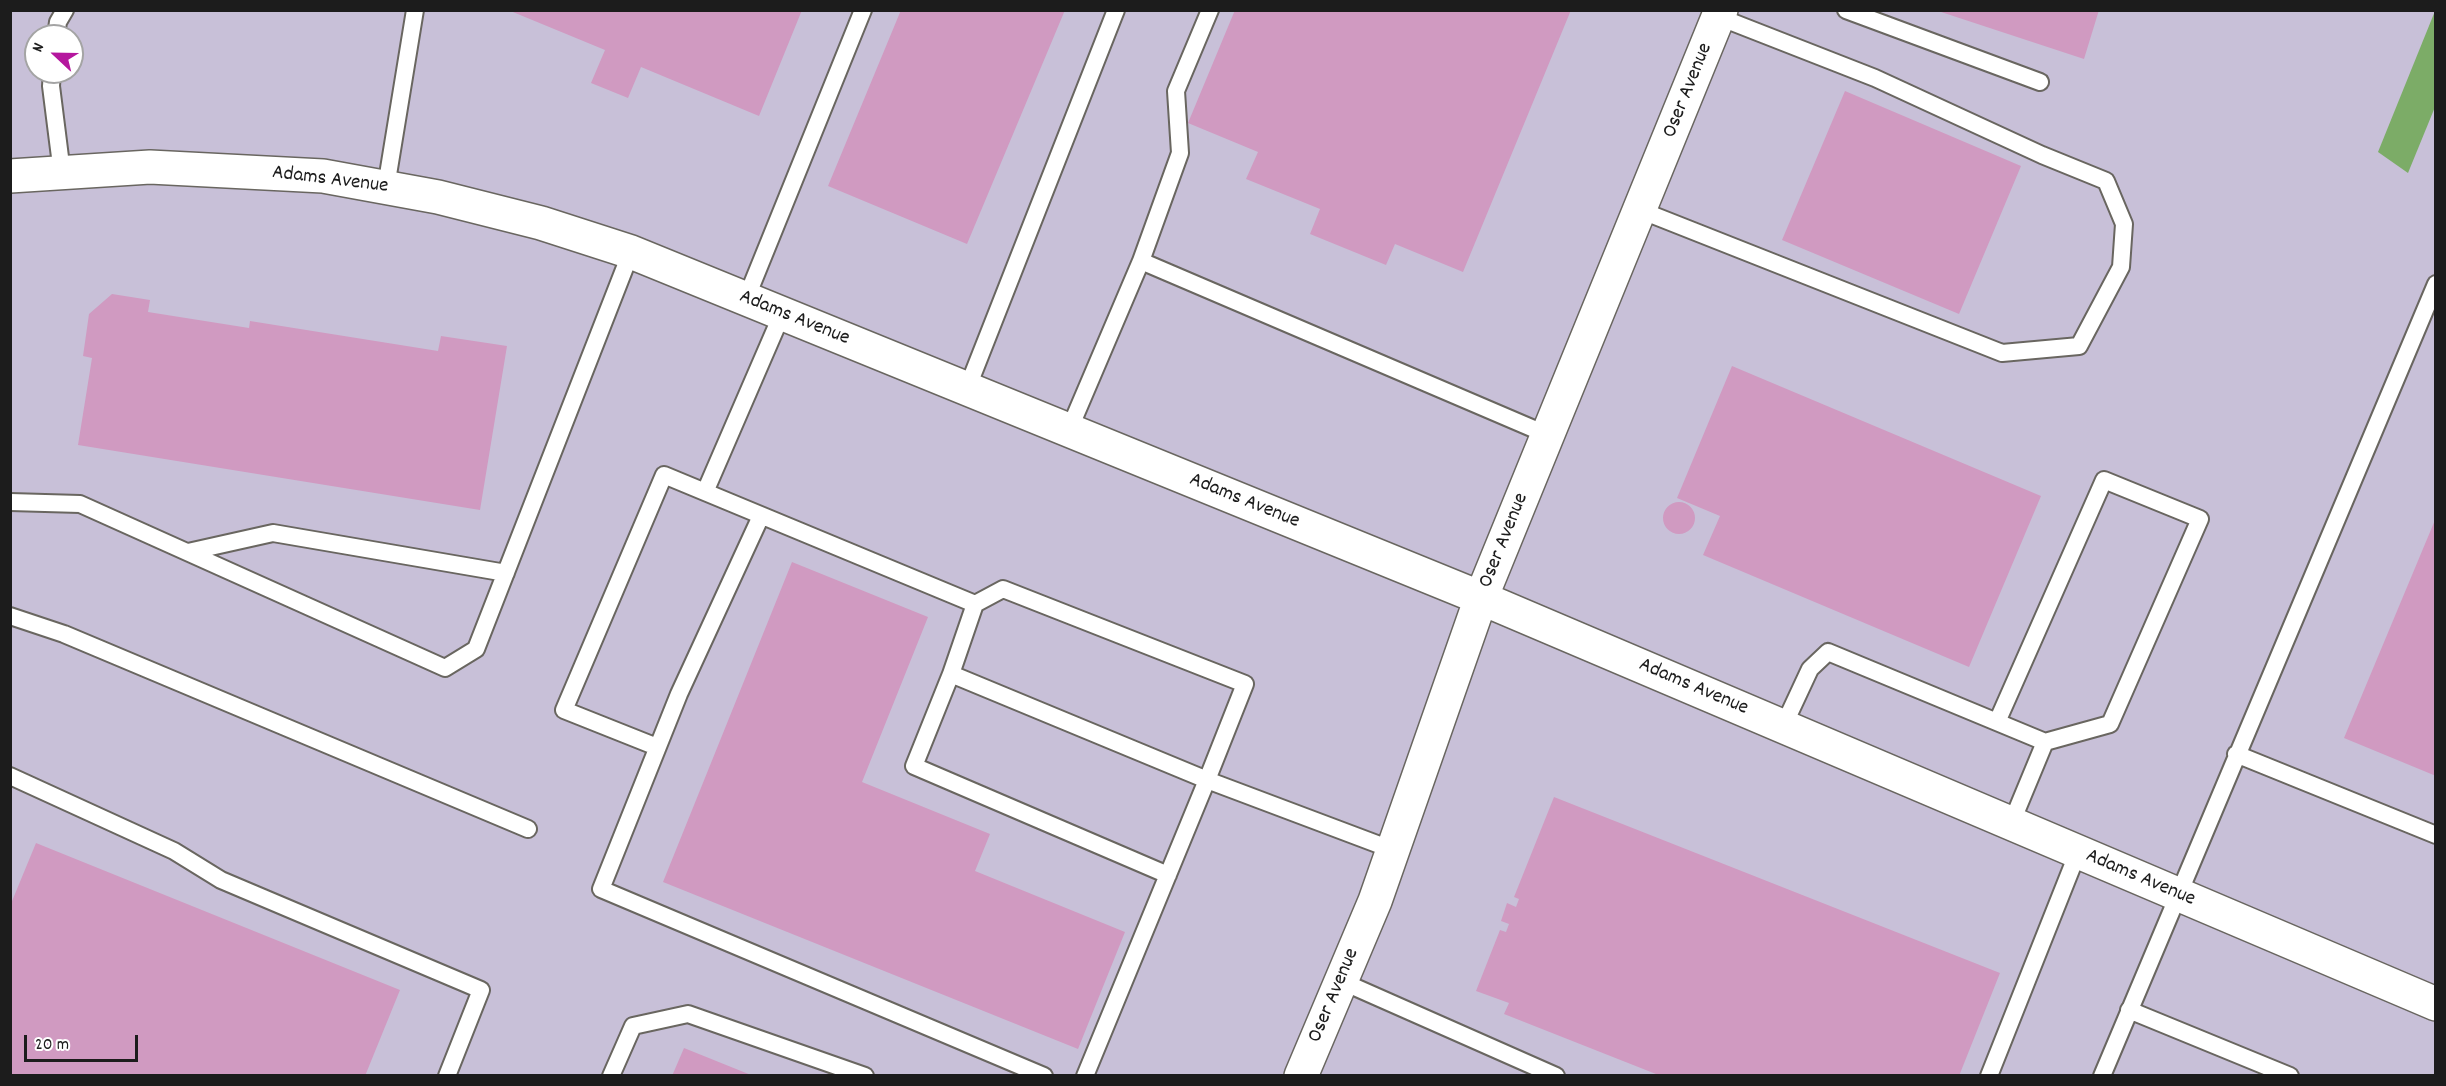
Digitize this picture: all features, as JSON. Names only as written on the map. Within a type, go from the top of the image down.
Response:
[{"type":"street","name":"Oser Avenue","points":[[1301,1076],[1375,901],[1481,598],[1720,14]]},
{"type":"street","name":"Adams Avenue","points":[[10,176],[150,167],[323,176],[438,197],[542,223],[631,252],[1481,598],[2436,1004]]},
{"type":"lane","points":[[58,24],[65,10]]},
{"type":"lane","points":[[386,187],[415,10]]},
{"type":"lane","points":[[746,299],[863,10]]},
{"type":"lane","points":[[967,389],[1116,10]]},
{"type":"lane","points":[[1069,430],[1141,261],[1180,153],[1176,91],[1210,10]]},
{"type":"lane","points":[[1846,10],[2040,82]]},
{"type":"lane","points":[[1640,210],[2002,353],[2079,346],[2121,267],[2124,224],[2106,181],[2042,155],[1875,78],[1720,14]]},
{"type":"lane","points":[[51,84],[62,173]]},
{"type":"lane","points":[[10,502],[81,504],[444,668],[476,649],[631,252]]},
{"type":"lane","points":[[1141,261],[1548,435]]},
{"type":"lane","points":[[2102,1076],[2436,284]]},
{"type":"lane","points":[[705,492],[782,314]]},
{"type":"lane","points":[[657,747],[564,710],[664,475],[975,604]]},
{"type":"lane","points":[[1783,726],[1810,669],[1828,652],[2045,742],[2110,724],[2200,519],[2104,480],[1997,722]]},
{"type":"lane","points":[[761,516],[679,694],[601,889],[1044,1076]]},
{"type":"lane","points":[[188,552],[273,533],[506,573]]},
{"type":"lane","points":[[1085,1076],[1168,875],[1207,780],[1245,684],[1003,589],[975,604],[951,674],[914,765],[1168,875]]},
{"type":"lane","points":[[10,616],[64,634],[528,829]]},
{"type":"lane","points":[[951,674],[1207,780],[1393,850]]},
{"type":"lane","points":[[2011,824],[2045,742]]},
{"type":"lane","points":[[2236,754],[2436,835]]},
{"type":"lane","points":[[10,776],[174,850],[221,880],[481,990],[447,1076]]},
{"type":"lane","points":[[1989,1076],[2078,852]]},
{"type":"lane","points":[[1341,981],[1556,1076]]},
{"type":"lane","points":[[2129,1010],[2290,1076]]},
{"type":"lane","points":[[611,1076],[633,1026],[688,1014],[865,1076]]},
{"type":"shaded area","points":[[11,11],[2435,11],[2435,1075],[11,1075]]},
{"type":"green space","points":[[2435,11],[2435,107],[2408,173],[2378,152]]},
{"type":"building","points":[[508,10],[802,10],[759,116],[641,67],[628,98],[591,83],[605,50]]},
{"type":"building","points":[[901,10],[1065,10],[967,244],[828,186]]},
{"type":"building","points":[[1235,10],[1571,10],[1463,272],[1395,244],[1386,265],[1310,234],[1320,209],[1246,179],[1258,152],[1188,123]]},
{"type":"building","points":[[1935,10],[2099,10],[2084,59]]},
{"type":"building","points":[[1845,91],[2021,166],[1959,314],[1782,240]]},
{"type":"building","points":[[112,294],[150,300],[148,312],[249,328],[250,321],[438,351],[441,336],[507,346],[480,510],[78,445],[92,358],[83,356],[89,314]]},
{"type":"building","points":[[1732,366],[2041,496],[1969,667],[1703,555],[1720,516],[1677,498]]},
{"type":"building","points":[[1679,502],[1690,507],[1695,518],[1690,529],[1679,534],[1668,529],[1663,518],[1668,507]]},
{"type":"building","points":[[2436,520],[2436,776],[2344,738]]},
{"type":"building","points":[[792,562],[928,617],[862,782],[990,834],[975,871],[1125,932],[1078,1049],[663,882]]},
{"type":"building","points":[[1554,797],[2000,973],[1959,1076],[1661,1076],[1504,1014],[1509,1003],[1476,991],[1500,930],[1506,932],[1509,924],[1501,921],[1507,903],[1516,907],[1519,899],[1514,897]]},
{"type":"building","points":[[36,843],[400,990],[365,1076],[10,1076],[10,906]]},
{"type":"building","points":[[684,1048],[751,1075],[751,1076],[672,1076]]}]
